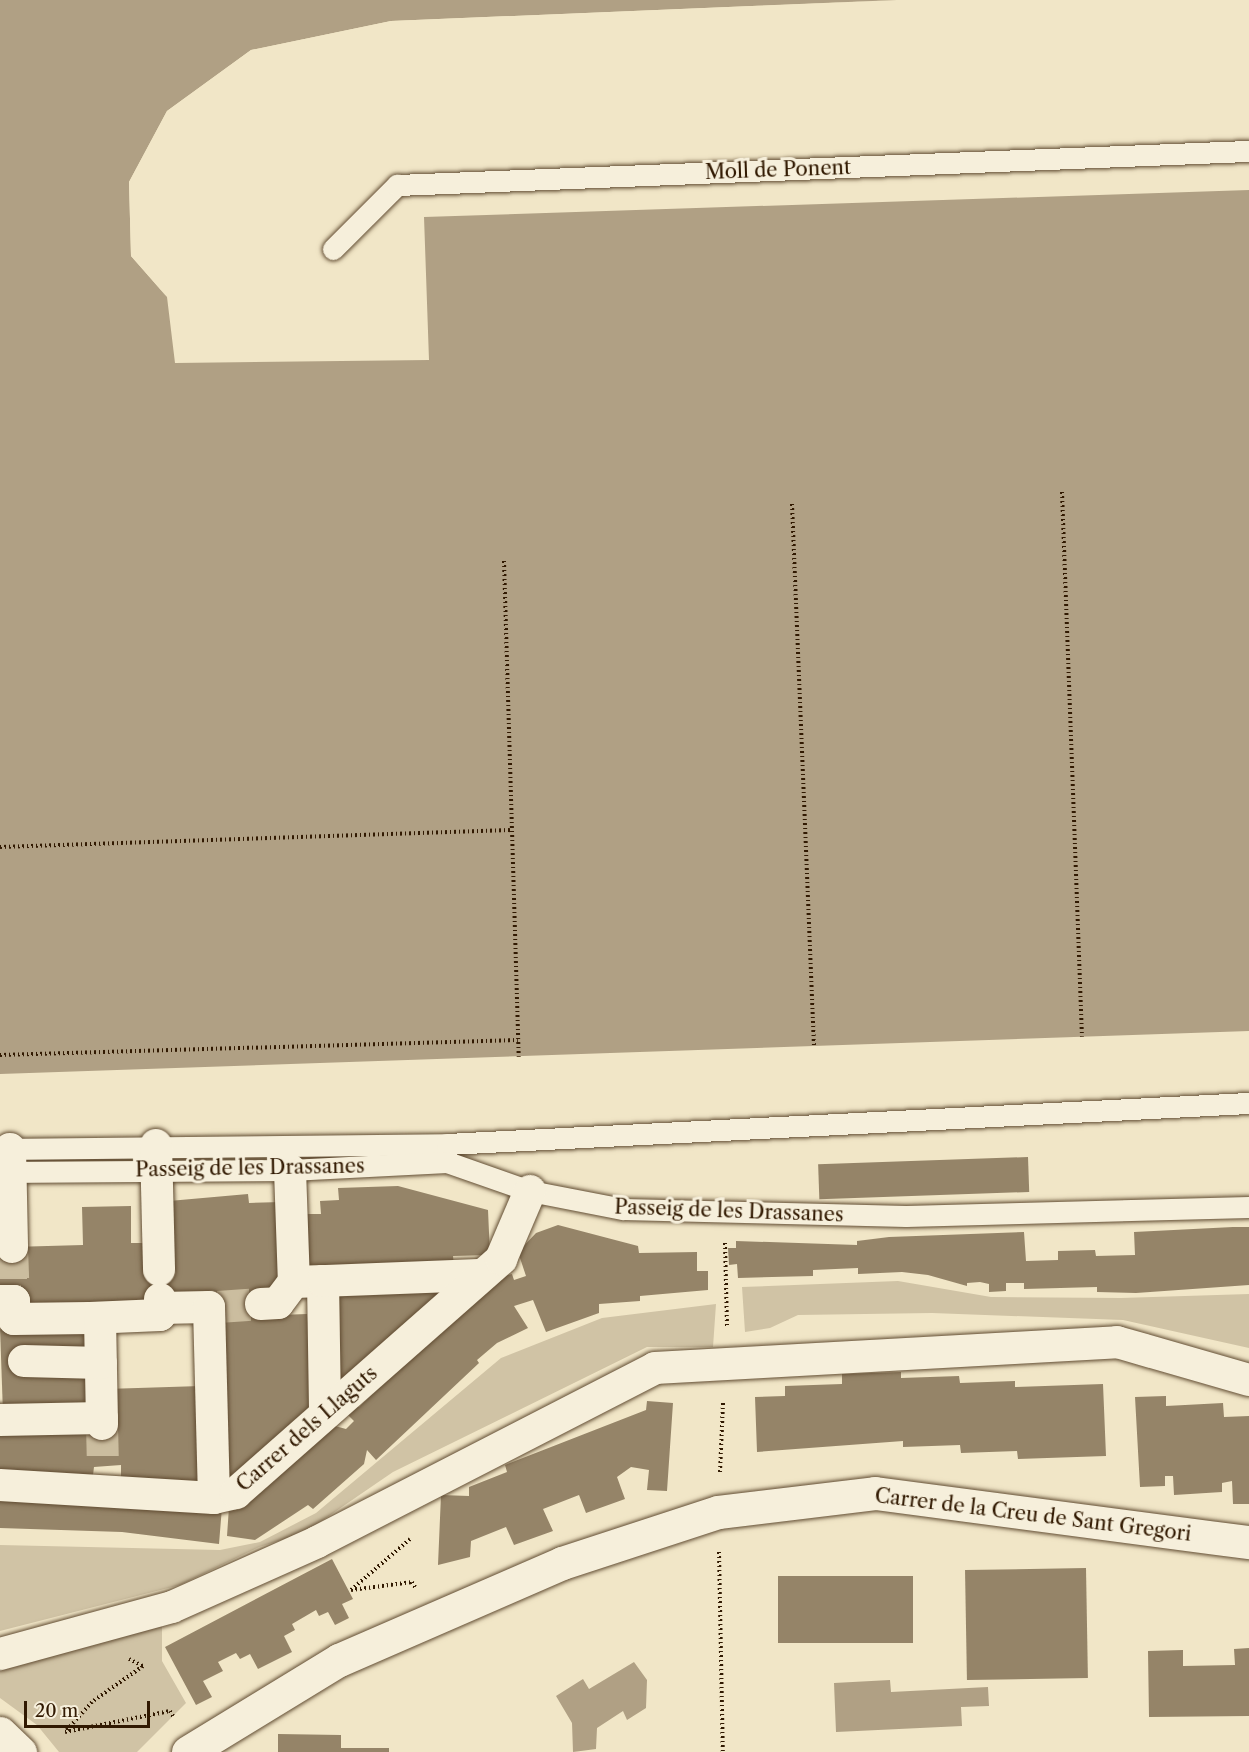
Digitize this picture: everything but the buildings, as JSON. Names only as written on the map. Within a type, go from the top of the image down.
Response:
[{"type":"street","points":[[9,1296],[14,1319],[160,1315],[156,1157]]},
{"type":"street","points":[[5,1160],[8,1244]]},
{"type":"street","points":[[290,1170],[308,1282],[325,1414]]},
{"type":"street","name":"Carrer dels Llaguts","points":[[0,1485],[104,1478],[214,1498],[236,1493],[501,1258],[530,1191]]},
{"type":"street","points":[[261,1304],[278,1303],[308,1282],[482,1275]]},
{"type":"street","points":[[160,1292],[214,1307],[214,1498]]},
{"type":"street","points":[[0,1420],[102,1421],[101,1363],[95,1318]]},
{"type":"street","points":[[0,1654],[172,1607],[317,1542],[655,1368],[1117,1342],[1249,1380]]},
{"type":"street","points":[[24,1361],[101,1363]]},
{"type":"street","name":"Carrer de la Creu de Sant Gregori","points":[[190,1750],[339,1660],[562,1563],[718,1512],[875,1493],[1249,1542]]},
{"type":"street","points":[[0,1733],[20,1752]]},
{"type":"lane","name":"Moll de Ponent","points":[[333,249],[397,185],[1249,151]]},
{"type":"lane","name":"Passeig de les Drassanes","points":[[5,1160],[156,1157],[1249,1103]]},
{"type":"lane","name":"Passeig de les Drassanes","points":[[156,1157],[290,1170],[447,1162],[530,1191],[623,1209],[906,1216],[1249,1206]]},
{"type":"path","points":[[1062,492],[1082,1037]]},
{"type":"path","points":[[792,504],[814,1046]]},
{"type":"path","points":[[504,561],[519,1057]]},
{"type":"path","points":[[0,847],[512,830]]},
{"type":"path","points":[[0,1055],[518,1040]]},
{"type":"path","points":[[398,1539],[418,1532],[351,1590],[412,1582],[436,1617]]},
{"type":"path","points":[[117,1659],[129,1659],[143,1666],[92,1702],[64,1732],[170,1711],[190,1750]]},
{"type":"shaded area","points":[[0,0],[897,0],[391,21],[251,50],[167,111],[129,182],[131,256],[167,297],[175,363],[429,360],[424,217],[1249,190],[1249,1031],[0,1074]]},
{"type":"shaded area","points":[[898,1281],[991,1297],[1121,1298],[1249,1294],[1249,1348],[1123,1320],[932,1313],[798,1315],[770,1328],[745,1332],[742,1287]]},
{"type":"shaded area","points":[[716,1304],[713,1347],[647,1347],[393,1472],[304,1533],[259,1547],[180,1585],[0,1631],[0,1545],[220,1550],[260,1542],[316,1513],[501,1358],[602,1318]]},
{"type":"shaded area","points":[[162,1623],[162,1661],[186,1703],[137,1752],[59,1752],[37,1725],[0,1698],[0,1666]]},
{"type":"shaded area","points":[[634,1662],[647,1680],[646,1708],[627,1720],[623,1711],[597,1728],[596,1749],[573,1752],[572,1723],[556,1696],[583,1679],[589,1689]]},
{"type":"shaded area","points":[[890,1680],[891,1692],[988,1687],[989,1706],[961,1707],[962,1726],[836,1732],[834,1683]]},
{"type":"pier","points":[[900,0],[391,24],[252,53],[170,113],[132,183],[134,255],[167,297],[131,256],[129,182],[167,111],[251,50],[391,21]]},
{"type":"tunnel","points":[[12,1247],[13,1285]]},
{"type":"tunnel","points":[[218,1307],[261,1304]]},
{"type":"tunnel","points":[[102,1424],[103,1467]]}]
